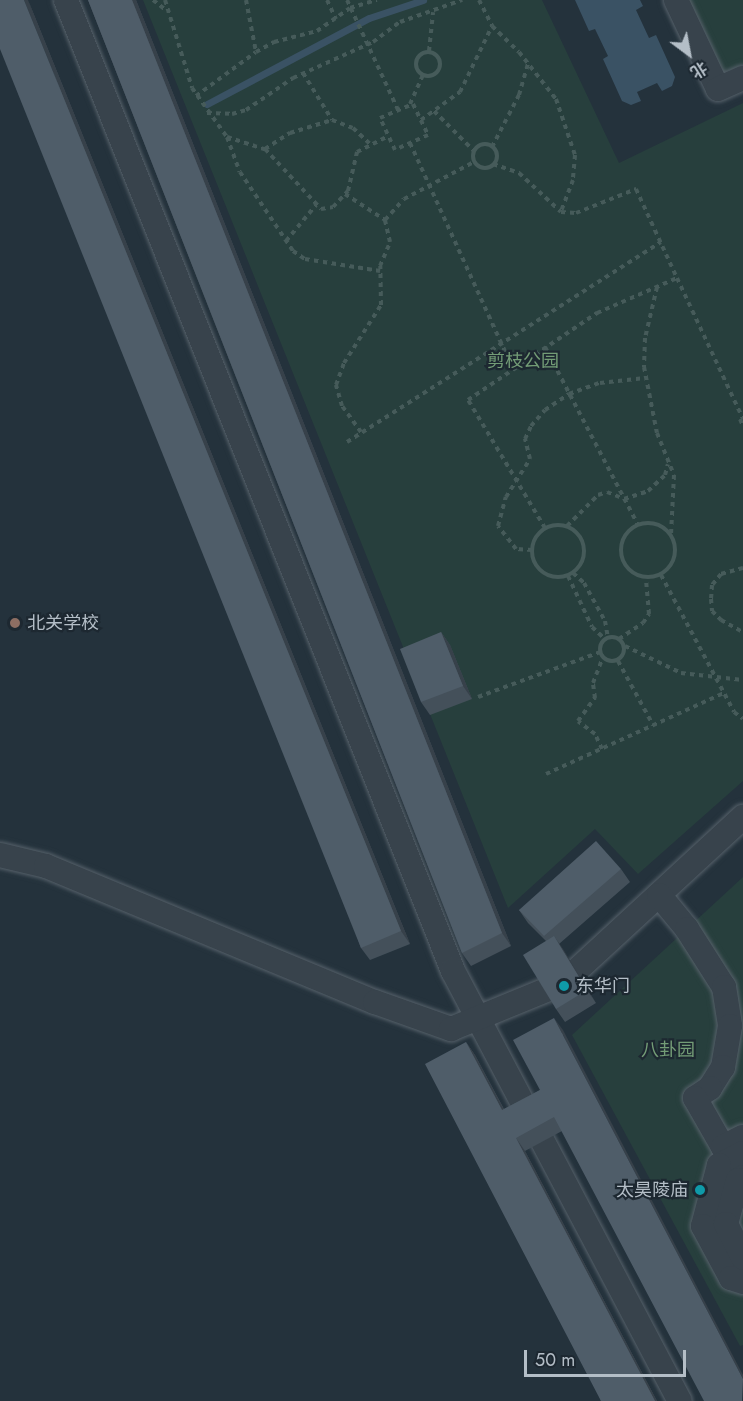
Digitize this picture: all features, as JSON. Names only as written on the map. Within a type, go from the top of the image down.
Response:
[{"type":"street","points":[[66,0],[453,970],[680,1401]]},
{"type":"street","points":[[676,0],[718,89],[743,78]]},
{"type":"street","points":[[0,855],[46,866],[375,1002],[451,1029],[479,1020],[563,983],[743,817]]},
{"type":"street","points":[[659,895],[687,929],[724,987],[730,1026],[723,1067],[711,1088],[695,1098],[723,1147],[743,1137]]},
{"type":"street","points":[[740,1271],[733,1200],[743,1153]]},
{"type":"path","points":[[153,0],[166,11]]},
{"type":"path","points":[[165,0],[166,11],[196,96],[227,137],[240,172],[286,241],[305,259],[380,271]]},
{"type":"path","points":[[246,0],[256,52]]},
{"type":"path","points":[[327,0],[336,19]]},
{"type":"path","points":[[347,0],[398,110]]},
{"type":"path","points":[[196,96],[256,52],[274,42],[317,31],[350,8],[367,1],[377,0]]},
{"type":"path","points":[[207,113],[232,114],[246,110],[303,73],[367,43],[400,22],[462,0]]},
{"type":"path","points":[[479,0],[492,26],[528,63],[556,99],[575,155],[573,180],[561,212]]},
{"type":"path","points":[[410,105],[423,75],[416,61],[429,51],[433,12]]},
{"type":"path","points":[[421,120],[460,92],[492,26]]},
{"type":"path","points":[[423,75],[430,76],[440,69],[439,57],[429,51]]},
{"type":"path","points":[[492,147],[519,95],[528,63]]},
{"type":"path","points":[[303,73],[332,120],[353,128],[370,144]]},
{"type":"path","points":[[413,104],[428,135],[395,150],[380,118],[398,110],[413,104]]},
{"type":"path","points":[[434,111],[474,151],[474,162]]},
{"type":"path","points":[[265,150],[290,134],[332,120]]},
{"type":"path","points":[[227,137],[265,150],[316,205],[333,207],[345,194],[357,152],[388,136]]},
{"type":"path","points":[[410,143],[513,369]]},
{"type":"path","points":[[474,151],[484,144],[492,147],[497,157],[493,164],[483,168],[474,162]]},
{"type":"path","points":[[385,220],[404,199],[474,162]]},
{"type":"path","points":[[493,164],[519,173],[561,212],[576,213],[636,189],[743,426]]},
{"type":"path","points":[[345,194],[385,220],[390,242],[380,271],[383,294],[378,315],[344,363],[336,385],[342,406],[361,432]]},
{"type":"path","points":[[286,241],[316,205]]},
{"type":"path","points":[[347,442],[661,243]]},
{"type":"path","points":[[545,528],[468,400],[597,313],[677,278]]},
{"type":"path","points":[[657,287],[645,338],[645,378],[676,490],[671,535],[675,557],[661,575],[646,578],[631,572],[621,558],[622,540],[638,525],[652,523],[671,535]]},
{"type":"path","points":[[545,347],[638,525]]},
{"type":"path","points":[[532,550],[516,549],[498,526],[506,497],[530,459],[525,439],[531,426],[545,410],[569,394],[600,383],[645,378]]},
{"type":"path","points":[[567,526],[580,536],[585,552],[573,573],[557,577],[540,570],[532,550],[536,537],[545,528],[567,526],[598,495],[607,492],[624,499],[648,492],[665,475],[669,463]]},
{"type":"path","points":[[743,568],[721,574],[712,585],[711,599],[712,611],[721,620],[743,632]]},
{"type":"path","points":[[478,697],[600,652],[606,638],[605,621],[584,583],[573,573]]},
{"type":"path","points":[[661,575],[724,693],[743,719]]},
{"type":"path","points":[[568,576],[592,627],[606,638],[620,639],[644,623],[649,614],[646,578]]},
{"type":"path","points":[[620,639],[625,646],[681,673],[743,681]]},
{"type":"path","points":[[618,661],[625,646]]},
{"type":"path","points":[[600,652],[603,657],[618,661],[653,725]]},
{"type":"path","points":[[602,748],[594,734],[578,721],[595,698],[593,683],[603,657]]},
{"type":"path","points":[[546,774],[724,693]]},
{"type":"path","points":[[743,710],[743,719]]},
{"type":"green space","name":"剪枝公园","points":[[143,0],[542,0],[619,163],[743,103],[743,781],[638,874],[595,829],[508,908]]},
{"type":"green space","points":[[688,0],[743,0],[743,65],[723,73]]},
{"type":"green space","name":"八卦园","points":[[743,877],[743,1345],[740,1346],[572,1035]]},
{"type":"water","points":[[575,0],[640,0],[643,6],[636,10],[649,38],[656,35],[675,77],[672,86],[662,91],[657,83],[637,92],[641,101],[631,105],[622,101],[603,59],[608,56],[595,29],[589,31]]},
{"type":"building","points":[[0,0],[24,0],[401,931],[361,948],[0,49]]},
{"type":"building","points":[[88,0],[132,0],[502,933],[462,953]]},
{"type":"building","points":[[441,632],[463,686],[421,702],[400,649]]},
{"type":"building","points":[[596,841],[621,869],[544,936],[519,910]]},
{"type":"building","name":"东华门","points":[[554,936],[587,990],[556,1009],[523,955]]},
{"type":"building","points":[[554,1018],[743,1379],[742,1401],[704,1401],[554,1117],[516,1138],[655,1401],[601,1401],[425,1064],[466,1042],[502,1110],[540,1090],[513,1040]]},
{"type":"waterway","points":[[207,104],[369,18],[423,0]]},
{"type":"place","name":"北关学校","points":[[15,623]]},
{"type":"place","name":"东华门","points":[[564,986]]},
{"type":"place","name":"太昊陵庙","points":[[700,1190]]}]
